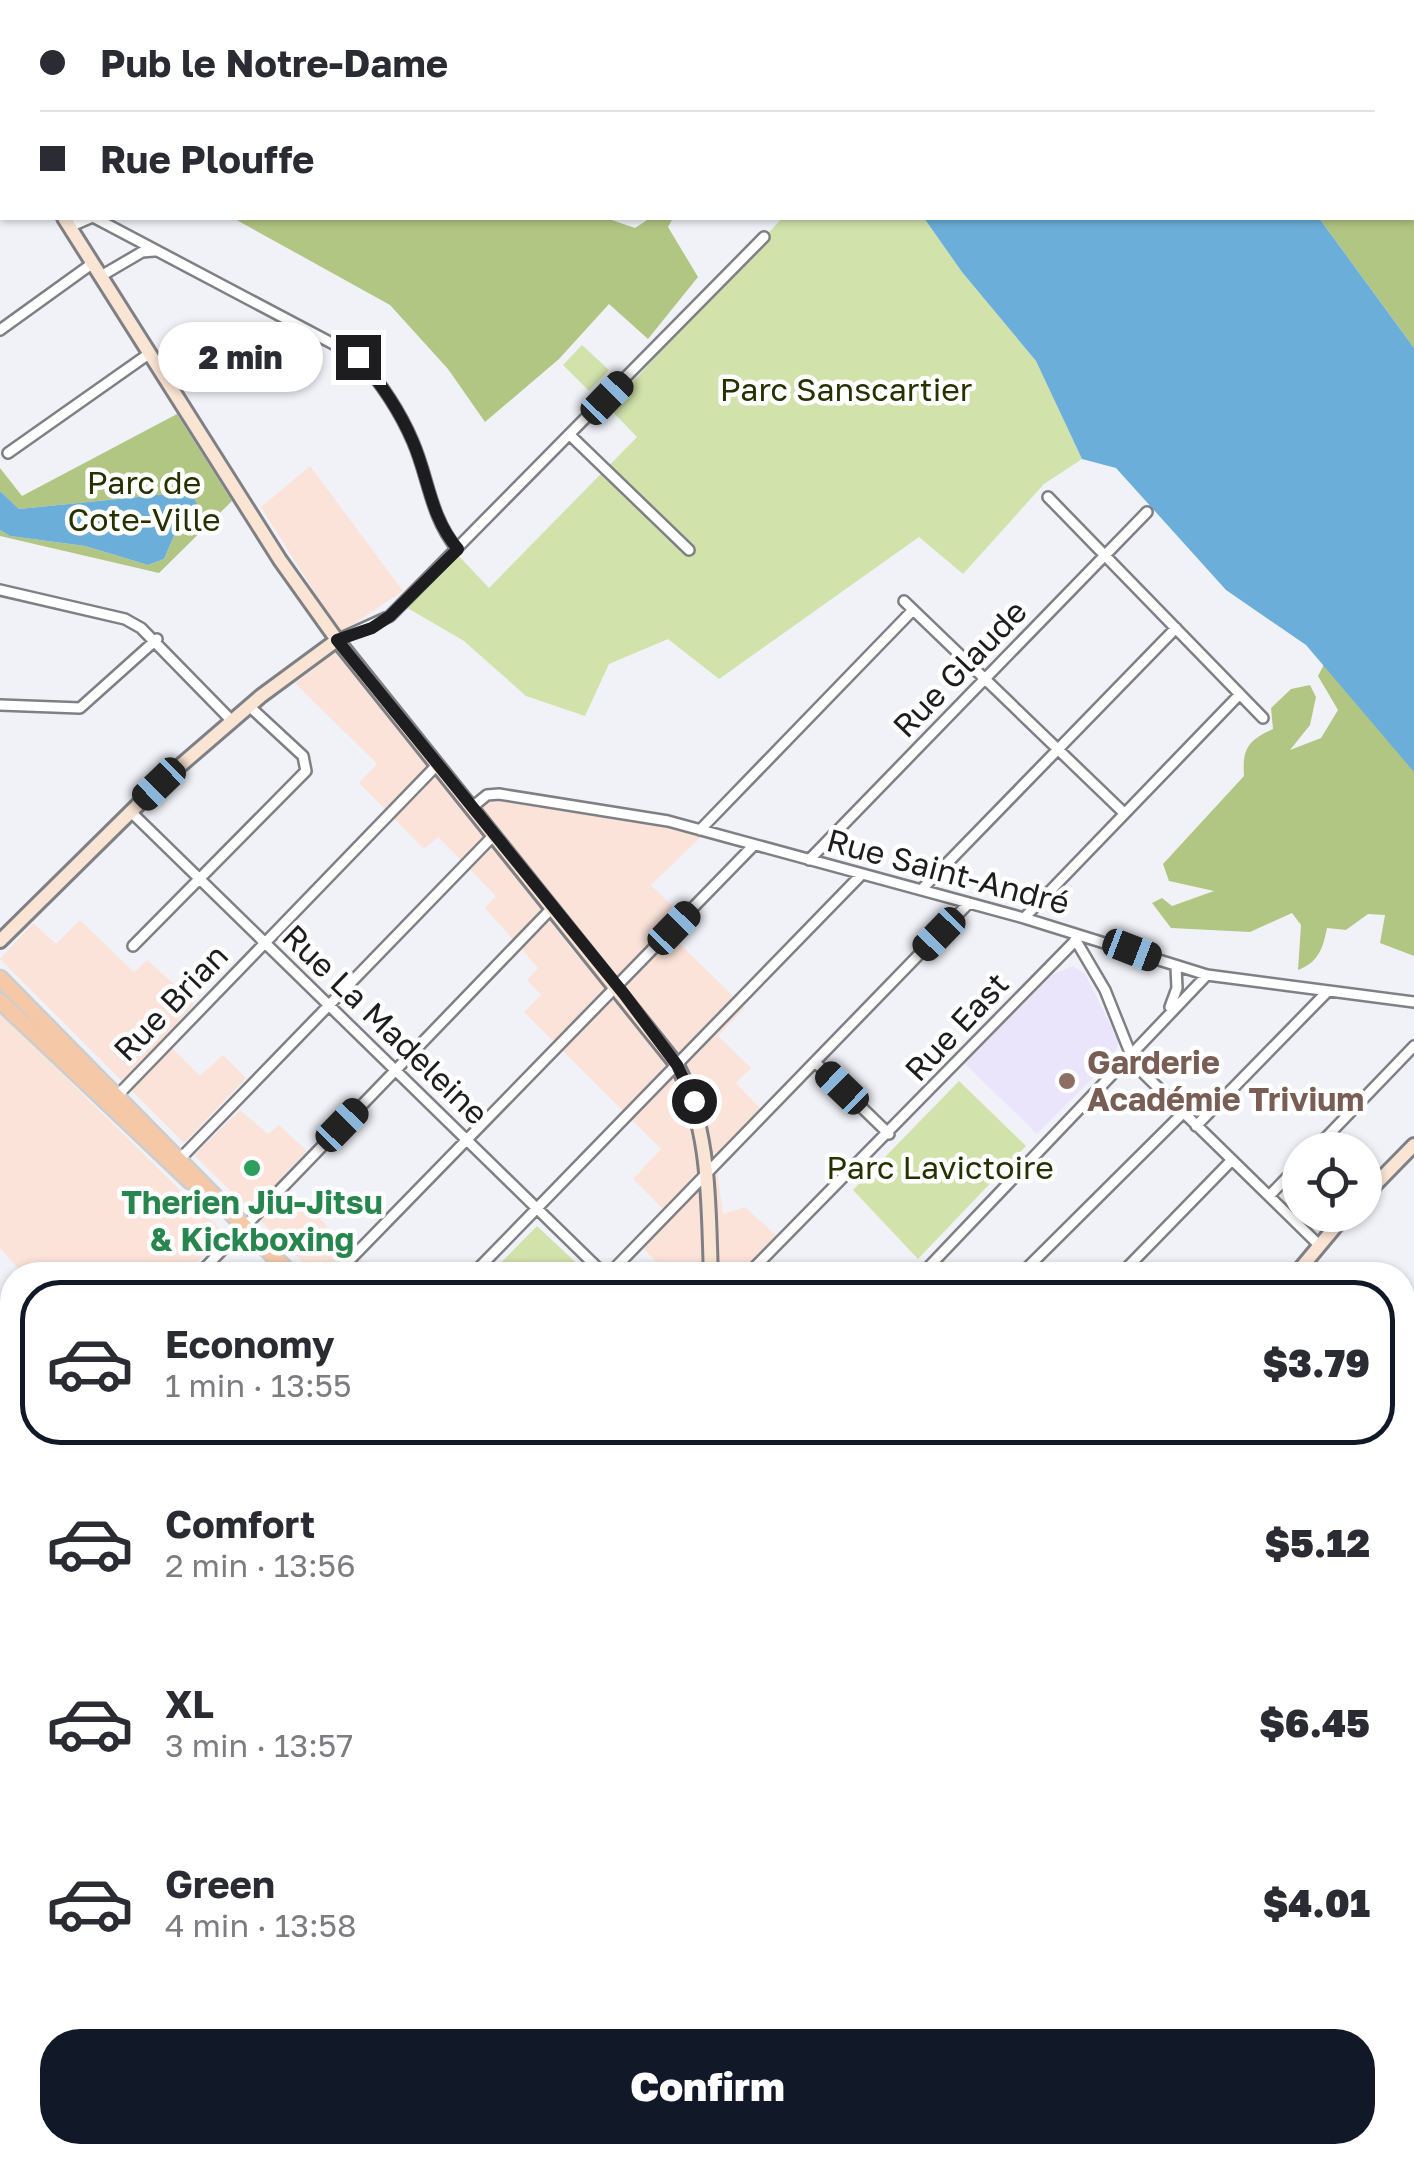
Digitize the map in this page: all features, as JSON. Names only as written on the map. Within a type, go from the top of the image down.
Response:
[{"type":"main road","points":[[0,978],[114,1099],[279,1262]]},
{"type":"main road","points":[[0,1000],[114,1099]]},
{"type":"street","points":[[97,220],[358,357],[388,391],[414,444],[435,516],[458,549]]},
{"type":"street","points":[[66,222],[280,560],[337,640],[618,986],[677,1065],[697,1112],[707,1174],[710,1262]]},
{"type":"street","points":[[0,941],[130,811],[250,706],[337,640],[372,628],[390,616],[764,237]]},
{"type":"street","points":[[0,330],[97,270],[157,250]]},
{"type":"street","points":[[8,452],[150,353]]},
{"type":"street","points":[[571,436],[689,550]]},
{"type":"street","points":[[1048,497],[1263,718]]},
{"type":"street","name":"Rue Glaude","points":[[809,860],[1146,512]]},
{"type":"street","points":[[0,590],[124,620],[156,639],[232,721]]},
{"type":"street","points":[[904,601],[1123,812]]},
{"type":"street","points":[[700,830],[914,610]]},
{"type":"street","points":[[922,889],[1176,628]]},
{"type":"street","points":[[0,705],[80,708],[156,639]]},
{"type":"street","points":[[1024,918],[1240,694]]},
{"type":"street","points":[[133,946],[307,766],[250,706]]},
{"type":"street","name":"Rue Brian","points":[[114,1099],[437,765]]},
{"type":"street","name":"Rue Saint-André","points":[[471,808],[487,795],[499,794],[700,830],[1024,918],[1208,975],[1414,1002]]},
{"type":"street","name":"Rue La Madeleine","points":[[130,811],[593,1262]]},
{"type":"street","points":[[177,1162],[494,836]]},
{"type":"street","points":[[348,1262],[754,845]]},
{"type":"street","points":[[485,1262],[862,874]]},
{"type":"street","points":[[620,1262],[969,903]]},
{"type":"street","points":[[210,1262],[553,907]]},
{"type":"street","points":[[1074,936],[1105,990],[1130,1056],[1318,1244]]},
{"type":"street","name":"Rue East","points":[[760,1262],[889,1134],[1074,936]]},
{"type":"street","points":[[1163,1018],[1175,998],[1176,967]]},
{"type":"street","points":[[932,1262],[1208,975]]},
{"type":"street","points":[[1196,1126],[1328,991]]},
{"type":"street","points":[[1331,1132],[1414,1046]]},
{"type":"street","points":[[815,1062],[889,1134]]},
{"type":"street","points":[[1033,1262],[1183,1113]]},
{"type":"street","points":[[1382,1178],[1414,1145]]},
{"type":"street","points":[[1133,1262],[1232,1160]]},
{"type":"street","points":[[1269,1196],[1282,1183]]},
{"type":"street","points":[[1304,1262],[1330,1232]]},
{"type":"shaded area","points":[[310,466],[403,591],[340,633],[261,507]]},
{"type":"shaded area","points":[[337,651],[578,957],[587,950],[471,808],[487,795],[700,830],[702,836],[651,885],[691,925],[676,940],[745,1008],[718,1036],[751,1068],[736,1083],[767,1115],[717,1169],[723,1214],[745,1207],[780,1239],[756,1262],[656,1262],[639,1244],[668,1214],[633,1179],[661,1149],[524,1012],[541,995],[527,980],[538,968],[485,908],[496,896],[438,837],[424,849],[359,783],[377,764],[295,683]]},
{"type":"shaded area","points":[[80,920],[134,972],[147,960],[195,1003],[163,1039],[200,1076],[223,1055],[246,1078],[184,1143],[0,959],[33,923],[56,944]]},
{"type":"shaded area","points":[[1073,966],[1085,974],[1119,1042],[1113,1058],[1037,1134],[963,1062],[1050,976]]},
{"type":"shaded area","points":[[0,1013],[224,1233],[197,1262],[12,1262],[0,1248]]},
{"type":"shaded area","points":[[240,1110],[268,1134],[279,1125],[307,1151],[280,1179],[363,1262],[303,1262],[194,1155]]},
{"type":"green space","points":[[237,220],[612,220],[635,228],[647,220],[672,220],[668,227],[698,277],[648,339],[609,304],[559,359],[485,422],[448,369],[390,305]]},
{"type":"green space","name":"Parc Sanscartier","points":[[780,220],[925,220],[962,272],[1036,361],[1082,459],[1044,484],[963,574],[919,537],[719,679],[668,639],[609,664],[585,716],[526,696],[464,641],[404,606],[456,553],[489,588],[637,437],[609,408]]},
{"type":"green space","points":[[1320,220],[1414,220],[1414,348]]},
{"type":"green space","points":[[582,345],[609,370],[589,391],[563,365]]},
{"type":"green space","points":[[177,414],[232,501],[159,573],[0,536],[0,530],[10,536],[85,546],[148,565],[164,559],[177,529],[192,526],[201,511],[177,493],[19,509],[0,491],[0,468],[22,496]]},
{"type":"green space","points":[[1330,653],[1414,754],[1414,956],[1380,943],[1385,915],[1368,914],[1346,930],[1327,928],[1319,954],[1298,970],[1301,925],[1292,913],[1250,932],[1171,928],[1152,903],[1162,898],[1172,906],[1214,891],[1169,881],[1163,864],[1244,776],[1248,746],[1273,729],[1271,708],[1291,689],[1310,685],[1316,697],[1310,725],[1290,750],[1321,738],[1338,710],[1318,676]]},
{"type":"green space","name":"Parc Lavictoire","points":[[959,1081],[1026,1146],[918,1259],[853,1190]]},
{"type":"green space","points":[[537,1226],[575,1262],[502,1262]]},
{"type":"water","points":[[925,220],[1320,220],[1414,348],[1414,772],[1306,645],[1226,590],[1116,468],[1082,459],[1036,361],[962,272]]},
{"type":"water","points":[[0,491],[19,509],[177,493],[194,499],[202,511],[192,526],[177,529],[164,559],[148,565],[85,546],[10,536],[0,530]]},
{"type":"place","name":"Garderie Académie Trivium","points":[[1067,1081]]},
{"type":"place","name":"Therien Jiu-Jitsu & Kickboxing","points":[[252,1168]]},
{"type":"route","points":[[358,357],[388,391],[414,444],[435,516],[458,549],[390,616],[372,628],[337,640],[624,994],[677,1065],[694,1101]]},
{"type":"park label","name":"Parc de Cote-Ville","points":[[144,502]]}]
